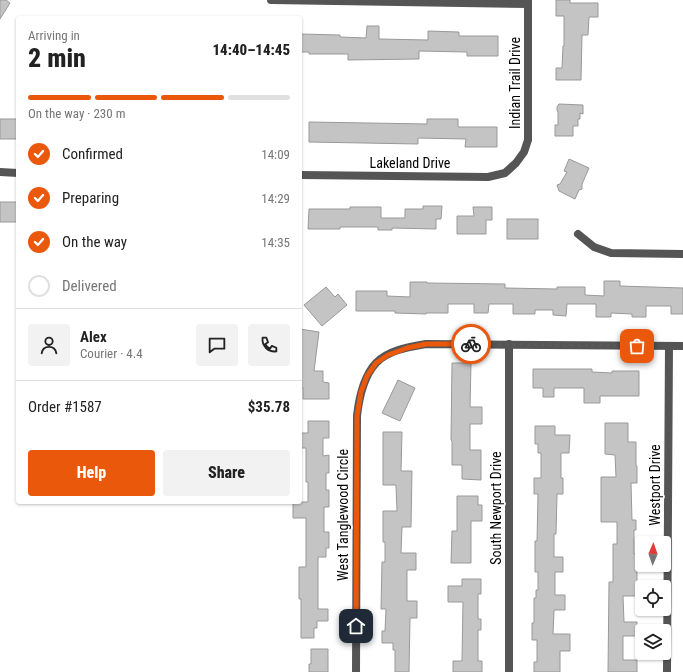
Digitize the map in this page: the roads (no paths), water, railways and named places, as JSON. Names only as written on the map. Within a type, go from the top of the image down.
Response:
[{"type":"street","points":[[271,0],[528,2]]},
{"type":"street","name":"Indian Trail Drive","points":[[516,163],[524,152],[528,140],[528,2]]},
{"type":"street","name":"Lakeland Drive","points":[[302,175],[488,177],[505,173],[516,163]]},
{"type":"street","points":[[0,172],[16,173]]},
{"type":"street","points":[[578,234],[594,247],[611,253],[683,254]]},
{"type":"street","name":"West Tanglewood Circle","points":[[356,672],[357,416],[361,392],[367,376],[376,363],[388,355],[407,348],[426,344],[509,344]]},
{"type":"street","points":[[509,344],[683,346]]},
{"type":"street","name":"South Newport Drive","points":[[509,344],[509,672]]},
{"type":"street","name":"Westport Drive","points":[[667,672],[669,346]]}]
